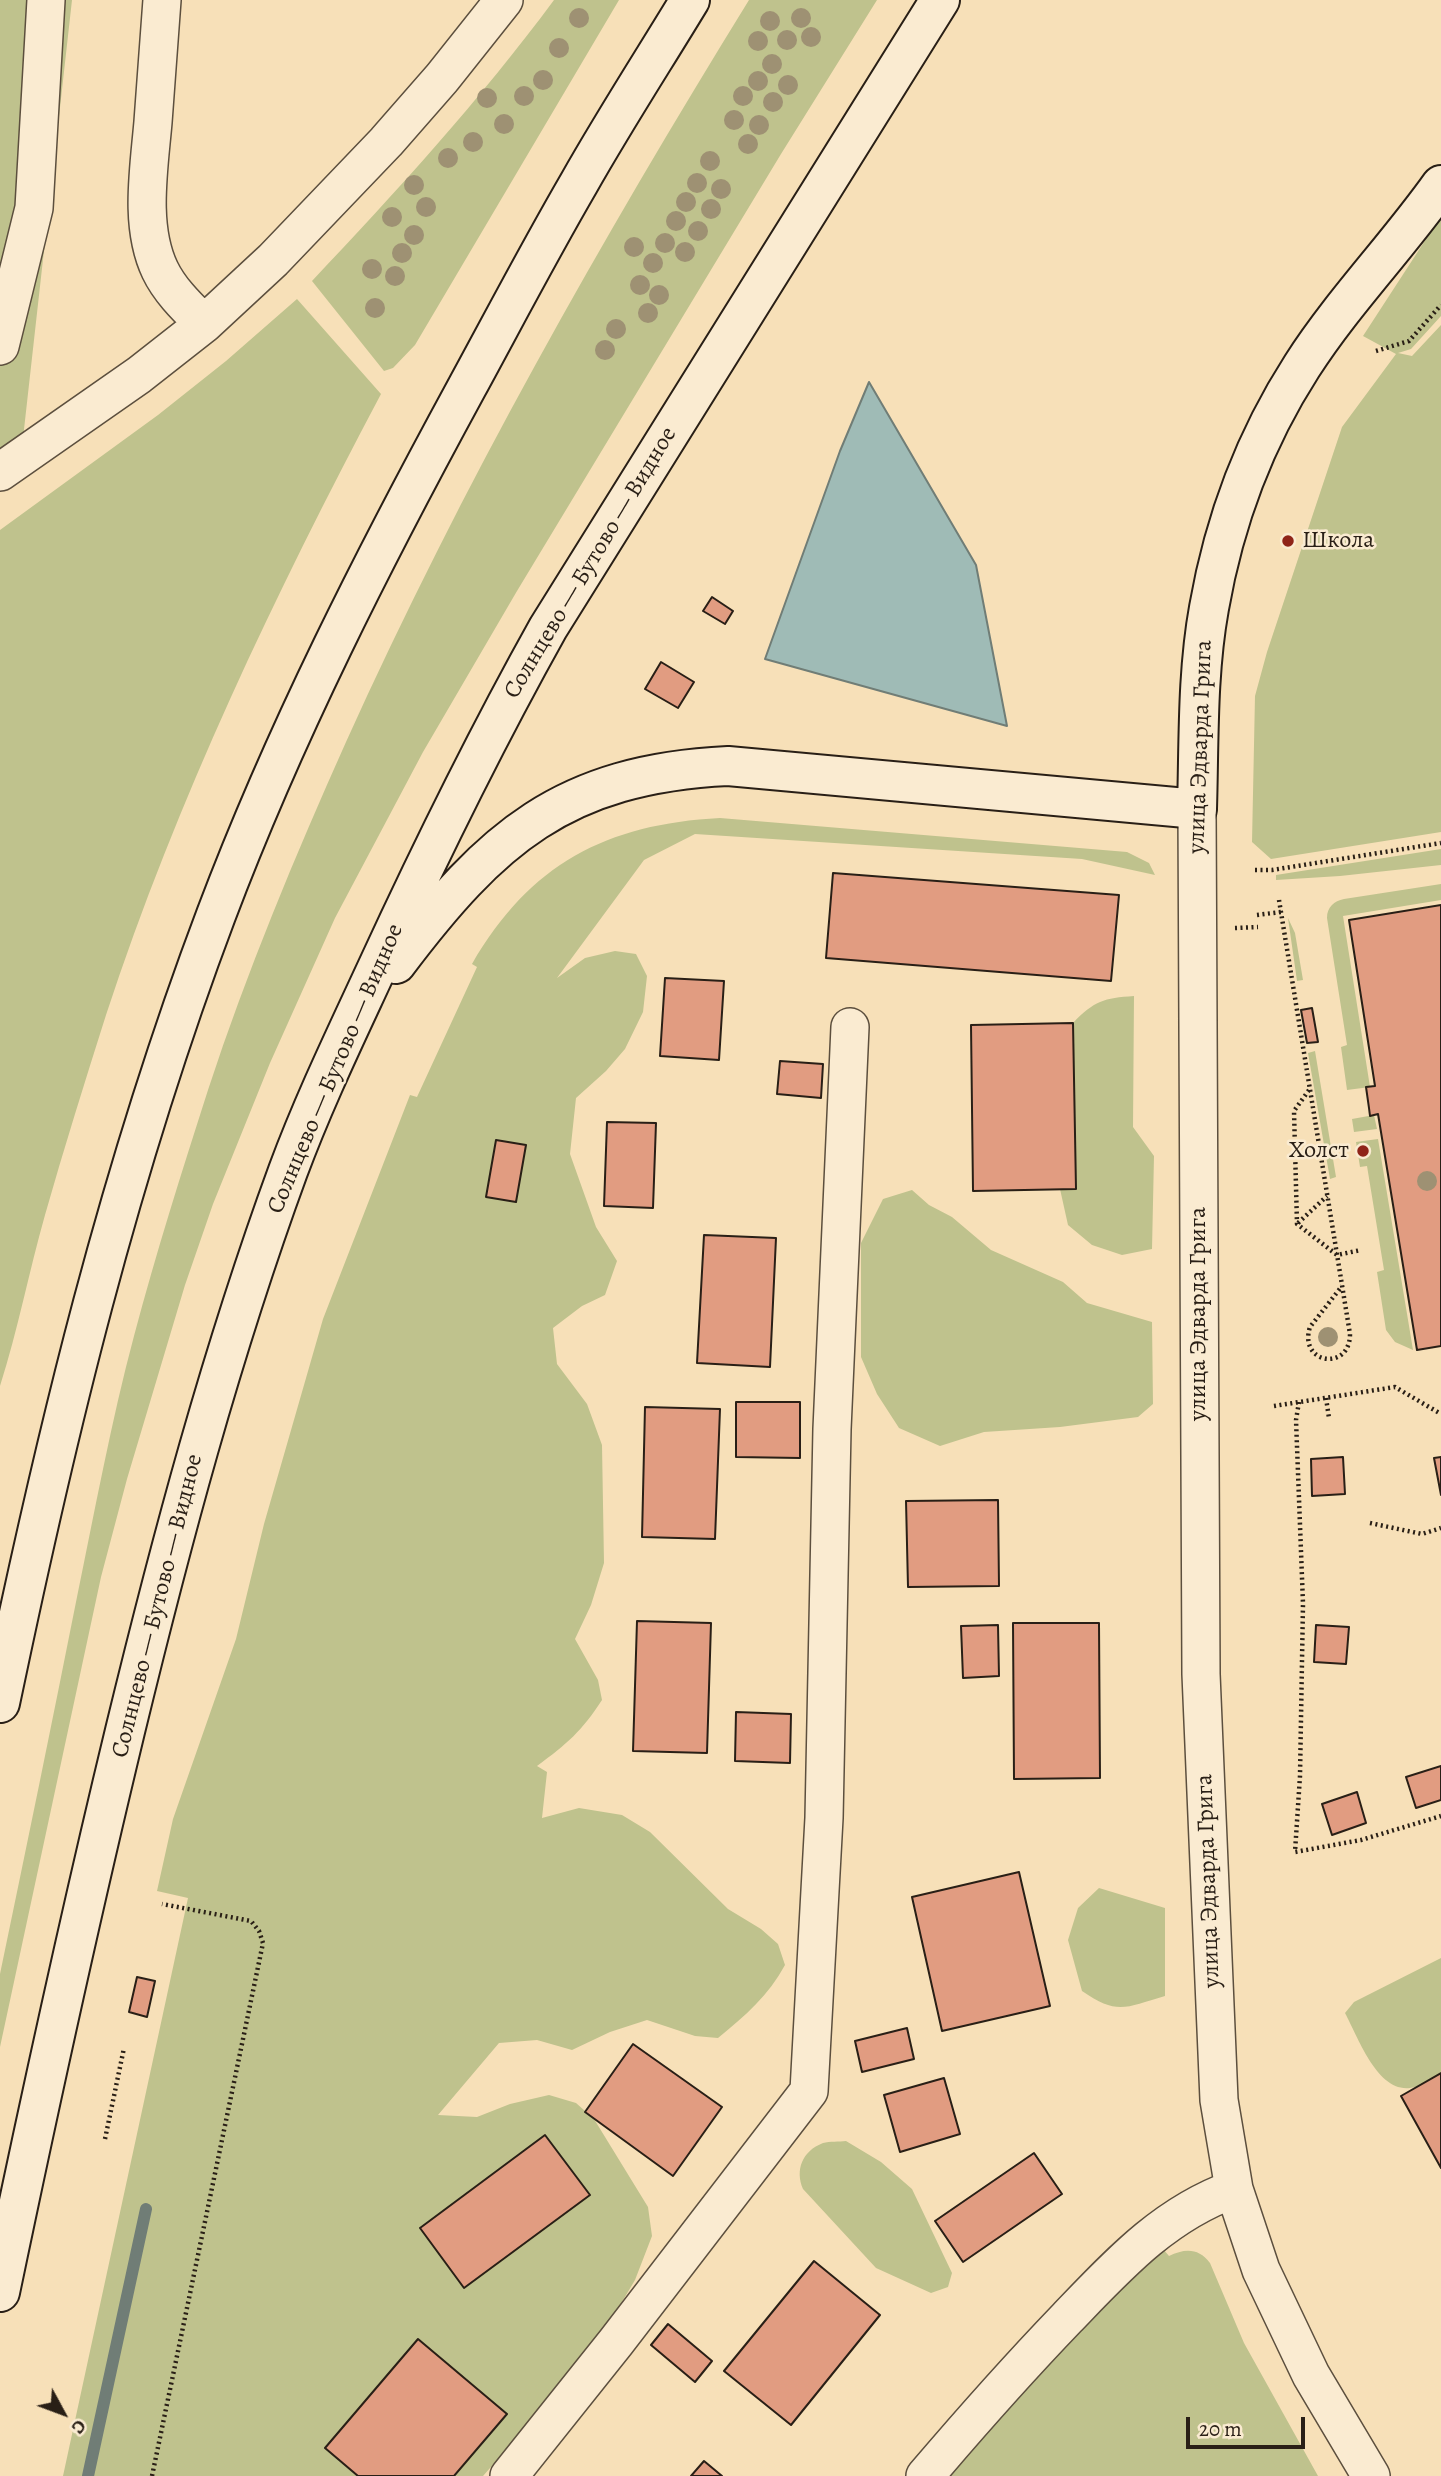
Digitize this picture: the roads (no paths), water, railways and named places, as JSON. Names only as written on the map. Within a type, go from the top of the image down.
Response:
[{"type":"main road","points":[[0,1703],[38,1523],[108,1240],[152,1095],[216,915],[251,827],[335,640],[404,502],[580,181],[690,0]]},
{"type":"main road","name":"Солнцево — Бутово — Видное","points":[[0,2292],[99,1838],[164,1572],[207,1417],[249,1283],[290,1166],[330,1068],[422,870],[499,715],[548,628],[940,0]]},
{"type":"main road","name":"улица Эдварда Грига","points":[[1196,809],[1199,708],[1209,608],[1227,533],[1256,450],[1279,403],[1309,356],[1441,185]]},
{"type":"main road","points":[[330,1068],[381,984],[432,917],[474,870],[519,831],[552,810],[602,788],[660,772],[728,766],[1196,809]]},
{"type":"street","points":[[0,346],[34,208],[47,0]]},
{"type":"street","points":[[162,0],[149,167],[148,222],[160,270],[170,287],[204,324]]},
{"type":"street","points":[[0,472],[139,375],[204,324],[273,260],[386,142],[442,78],[504,0]]},
{"type":"street","name":"улица Эдварда Грига","points":[[1196,809],[1201,1674],[1215,2049],[1223,2131],[1234,2189],[1252,2247],[1281,2316],[1311,2375],[1371,2476]]},
{"type":"street","points":[[509,2476],[617,2342],[809,2091],[824,1818],[832,1429],[850,1027]]},
{"type":"street","points":[[925,2476],[1049,2336],[1146,2241],[1178,2215],[1234,2189]]},
{"type":"water","points":[[869,382],[976,565],[1007,726],[765,659],[840,451]]},
{"type":"waterway","points":[[88,2476],[146,2209]]},
{"type":"place","name":"Школа","points":[[1288,541]]},
{"type":"place","name":"Холст","points":[[1363,1151]]}]
